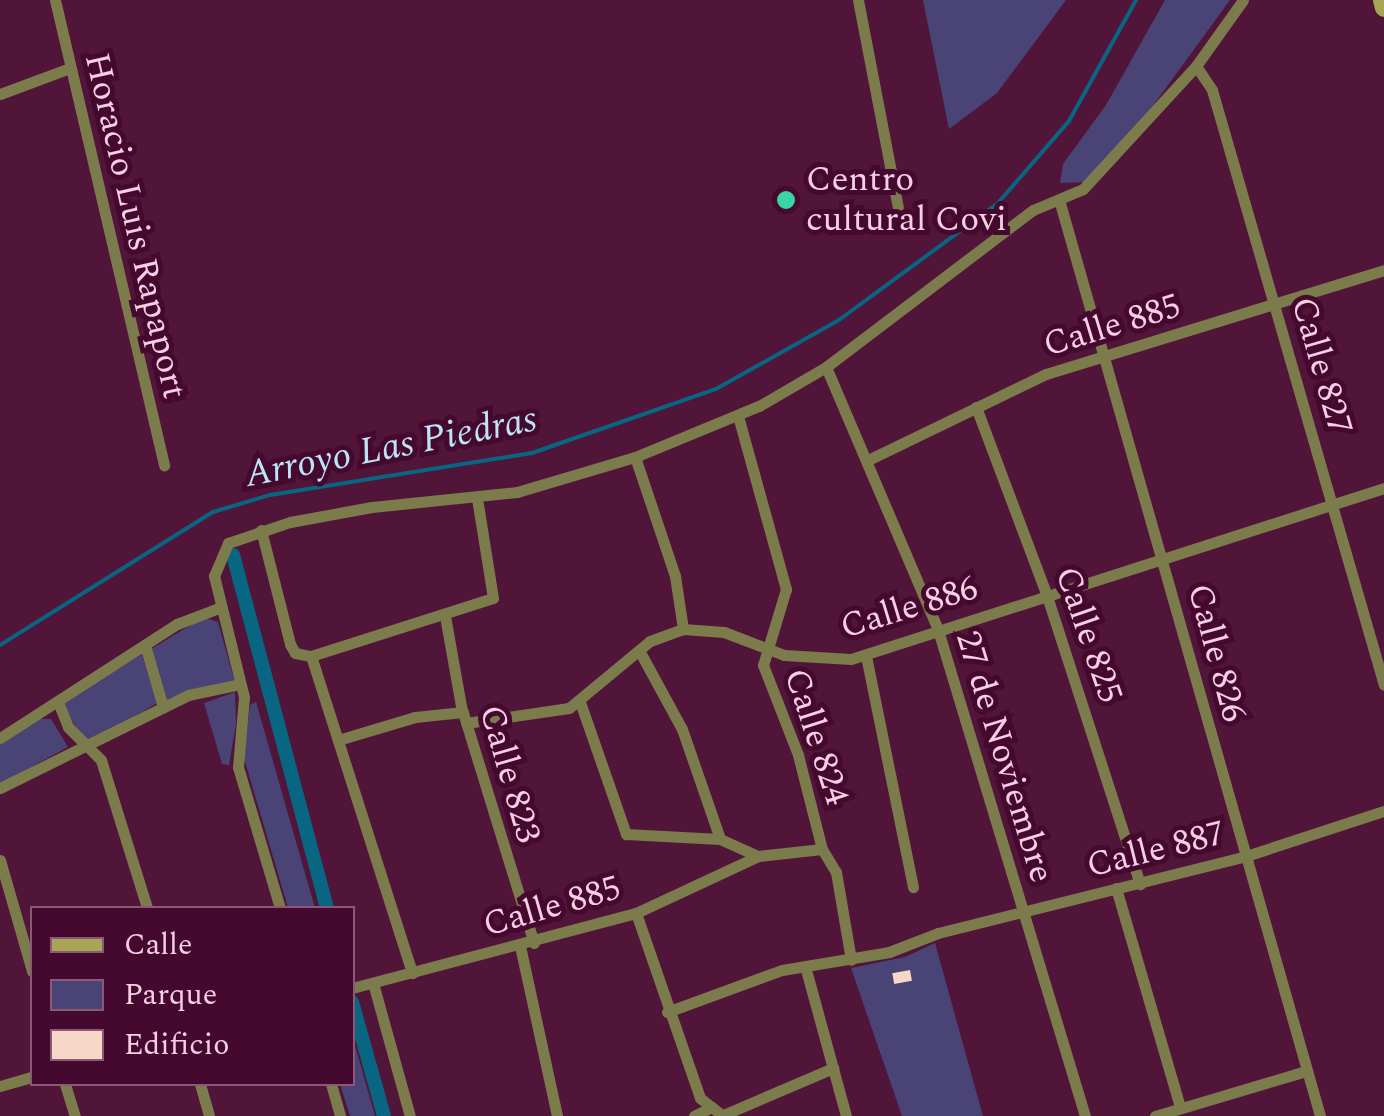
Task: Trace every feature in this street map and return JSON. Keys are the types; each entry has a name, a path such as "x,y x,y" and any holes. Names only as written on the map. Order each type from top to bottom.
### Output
{"main road":[{"path":"1382,0 1384,8"}],"street":[{"name":"Horacio Luis Rapaport","path":"55,0 164,465"},
{"path":"858,0 898,207"},
{"path":"279,906 238,767 240,684 218,608 214,576 219,553 239,536 261,530 372,507 477,498 635,457 738,416 826,367 1033,210 1060,203 1095,178 1196,66 1242,0"},
{"name":"Calle 827","path":"1196,66 1212,90 1384,685"},
{"path":"0,94 70,68"},
{"name":"Calle 826","path":"1060,203 1244,857 1306,1052 1306,1071 1320,1116"},
{"name":"Calle 885","path":"868,460 976,406 1103,357 1384,270"},
{"name":"27 de Noviembre","path":"826,367 938,630 1085,1116"},
{"name":"Calle 825","path":"976,406 1046,593 1140,884"},
{"name":"Calle 824","path":"738,416 786,589 765,647 769,691 798,755 822,850 836,872 851,960"},
{"path":"338,740 415,718 550,714 580,702 657,637 683,629 675,576 635,457"},
{"name":"Calle 886","path":"683,629 724,632 794,656 866,656 1046,593 1384,488"},
{"path":"261,530 290,644 295,653 311,656 493,598 477,498"},
{"path":"0,738 144,645 218,608"},
{"name":"Calle 823","path":"445,616 464,718 527,945 557,1116"},
{"path":"144,645 163,707"},
{"path":"640,652 682,729 720,839"},
{"path":"311,656 412,973"},
{"path":"866,656 913,887"},
{"path":"0,788 92,746 163,707 240,684"},
{"path":"58,702 68,727 92,746 146,906"},
{"path":"580,702 620,829 631,836 720,839 758,856 822,850"},
{"name":"Calle 887","path":"667,1012 805,966 851,960 938,933 1244,857 1384,811"},
{"name":"Calle 885","path":"363,986 636,914 758,856"},
{"path":"0,860 30,965"},
{"path":"1116,888 1180,1108"},
{"path":"636,914 700,1098 712,1108 723,1116 833,1068"},
{"path":"805,966 846,1116"},
{"path":"363,986 410,1116"},
{"path":"1155,1116 1306,1071"},
{"path":"0,1086 30,1078"},
{"path":"66,1086 74,1116"},
{"path":"201,1086 209,1116"},
{"path":"332,1086 340,1116"},
{"path":"694,1116 712,1108"}],"green space":[{"path":"923,0 1066,0 997,93 949,129"},
{"path":"1165,0 1230,0 1128,140 1084,182 1060,183 1063,164 1106,105"},
{"path":"204,617 218,622 235,682 167,701 151,649"},
{"path":"142,654 157,703 93,742 81,736 62,704"},
{"path":"235,692 236,724 229,765 222,764 204,703"},
{"path":"256,702 314,906 287,906 244,758 250,705"},
{"path":"39,719 51,719 68,747 0,784 0,744"},
{"path":"935,943 983,1116 902,1116 851,968 905,957"},
{"path":"355,1045 375,1116 350,1116 341,1086 355,1086"}],"building":[{"path":"910,970 912,981 894,984 892,973"}],"waterway":[{"name":"Arroyo Las Piedras","path":"0,645 213,512 270,495 532,453 716,389 839,320 998,203 1069,121 1136,0"},
{"path":"233,555 326,906"},
{"path":"355,1013 384,1116"}],"place":[{"name":"Centro cultural Covi","path":"786,200"}]}
